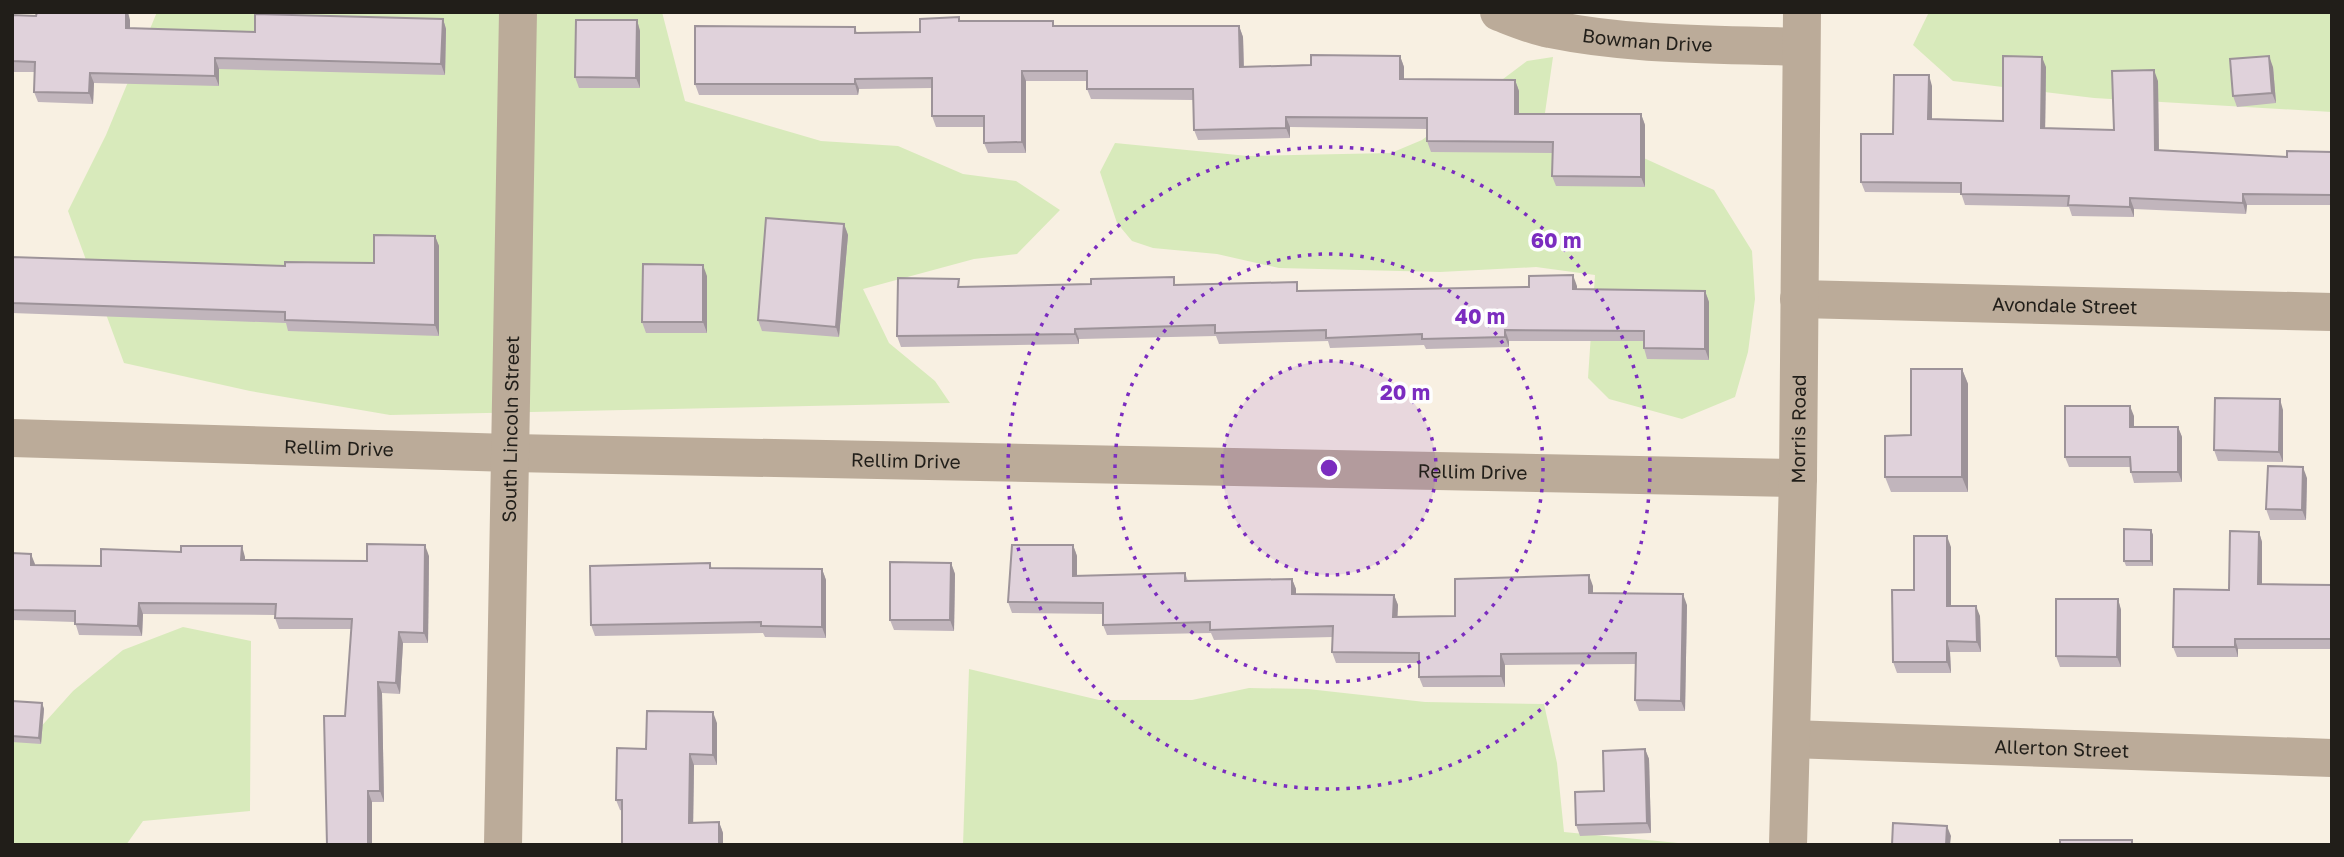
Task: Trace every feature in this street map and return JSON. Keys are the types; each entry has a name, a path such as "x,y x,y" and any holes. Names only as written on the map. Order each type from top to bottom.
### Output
{"street":[{"name":"South Lincoln Street","path":"503,845 512,453 517,12"},
{"name":"Bowman Drive","path":"1499,12 1548,29 1661,43 1801,30"},
{"name":"Morris Road","path":"1788,845 1798,478 1801,30"},
{"name":"Avondale Street","path":"1799,299 2332,312"},
{"name":"Rellim Drive","path":"12,438 512,453 1798,478"},
{"name":"Allerton Street","path":"1791,739 2332,758"}],"green space":[{"path":"157,12 662,12 685,101 821,141 898,146 963,174 1016,181 1060,210 1017,254 974,259 863,289 889,343 935,381 950,403 390,415 250,391 124,363 68,211 106,135"},
{"path":"1929,12 2332,12 2332,112 2094,98 1953,81 1913,45"},
{"path":"1553,57 1545,113 1714,190 1752,251 1755,299 1748,352 1735,397 1682,419 1609,399 1588,378 1595,275 1536,267 1440,272 1279,268 1217,254 1153,248 1132,241 1117,223 1100,172 1115,143 1248,156 1391,153 1422,140 1527,61"},
{"path":"183,627 251,641 250,811 143,821 126,845 12,845 12,720 38,730 73,691 123,650"},
{"path":"969,669 1099,700 1192,700 1249,688 1308,689 1425,702 1544,704 1557,763 1564,832 1699,845 963,845"}],"building":[{"path":"37,12 126,12 126,28 255,32 255,14 443,19 441,64 215,58 215,76 90,73 89,93 34,92 35,62 12,61 12,15 36,16"},
{"path":"959,17 959,21 1053,21 1053,26 1239,26 1240,67 1311,65 1311,55 1400,56 1400,79 1515,80 1515,114 1641,114 1641,177 1552,176 1553,142 1427,141 1427,118 1286,117 1286,128 1194,130 1193,89 1087,89 1087,71 1022,71 1022,142 984,143 984,116 932,116 932,78 855,79 855,84 695,84 695,26 855,27 855,33 920,32 920,19"},
{"path":"576,20 637,20 636,78 575,77"},
{"path":"2003,56 2042,57 2041,128 2114,130 2112,71 2154,70 2155,150 2287,157 2287,151 2332,152 2332,195 2243,194 2243,203 2130,198 2130,207 2068,205 2069,196 1961,194 1961,183 1861,182 1861,134 1893,134 1894,75 1929,75 1928,119 2003,121"},
{"path":"2269,56 2272,93 2233,96 2230,59"},
{"path":"766,218 844,224 836,327 758,320"},
{"path":"374,235 435,236 435,325 285,320 285,312 12,303 12,257 285,266 285,262 374,263"},
{"path":"643,264 703,265 703,322 642,322"},
{"path":"1573,275 1573,289 1705,291 1705,349 1644,348 1644,331 1505,330 1505,337 1422,339 1422,334 1326,338 1326,330 1215,333 1215,325 1075,329 1075,334 897,336 898,278 959,279 958,287 1091,284 1091,279 1174,277 1174,285 1297,282 1297,291 1529,287 1529,276"},
{"path":"1911,369 1962,369 1962,477 1885,477 1885,436 1911,435"},
{"path":"2215,398 2280,399 2279,452 2214,450"},
{"path":"2065,406 2130,406 2130,427 2178,427 2178,472 2131,472 2130,457 2065,457"},
{"path":"2268,466 2303,467 2302,510 2266,509"},
{"path":"2124,529 2151,530 2151,561 2124,561"},
{"path":"2230,531 2259,532 2258,584 2332,585 2332,639 2235,639 2235,647 2173,647 2174,589 2229,590"},
{"path":"1914,536 1947,536 1947,606 1976,606 1977,642 1947,641 1947,662 1893,662 1892,590 1914,590"},
{"path":"367,544 425,545 424,633 399,632 396,683 378,682 380,791 368,791 368,845 327,845 324,716 345,716 352,619 275,618 276,604 139,603 138,626 75,624 75,611 12,610 12,553 31,554 31,565 101,566 101,549 181,552 181,546 242,546 241,560 367,561"},
{"path":"1012,545 1073,545 1073,576 1185,573 1185,581 1292,579 1292,594 1394,595 1393,617 1455,616 1455,579 1589,575 1589,593 1683,594 1681,701 1635,700 1636,653 1501,654 1501,676 1419,677 1419,653 1332,652 1333,626 1210,630 1210,622 1103,625 1103,603 1008,602"},
{"path":"890,562 951,563 950,620 890,620"},
{"path":"710,563 710,568 822,569 822,627 761,626 761,622 591,625 590,566"},
{"path":"2056,599 2118,599 2117,657 2056,656"},
{"path":"12,701 42,703 39,738 12,736"},
{"path":"647,711 713,712 713,755 690,754 689,823 719,822 719,845 622,845 622,800 616,800 617,748 646,749"},
{"path":"1645,749 1647,823 1576,825 1575,792 1604,791 1603,751"},
{"path":"1893,823 1947,826 1946,845 1892,845"},
{"path":"2060,840 2132,840 2132,845 2060,845"}]}
